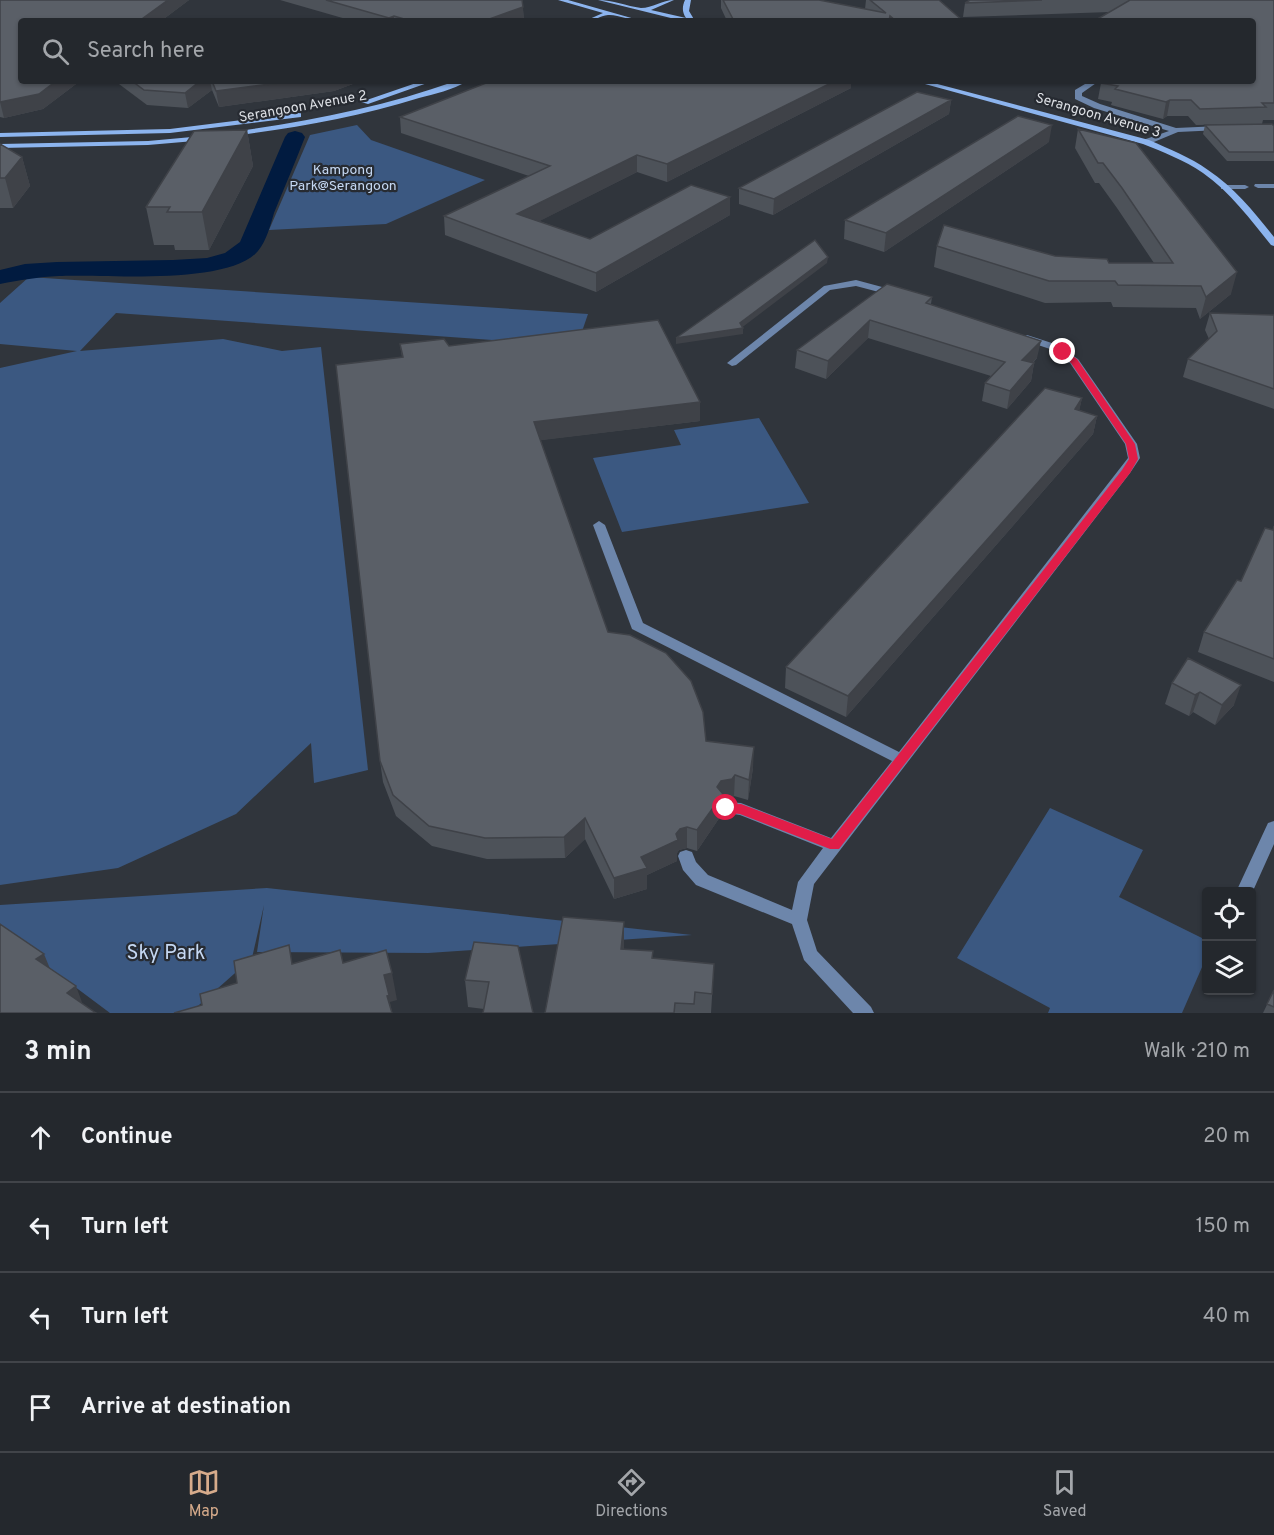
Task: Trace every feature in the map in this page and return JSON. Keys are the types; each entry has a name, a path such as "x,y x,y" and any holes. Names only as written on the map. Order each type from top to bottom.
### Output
{"main road":[{"path":"561,0 625,18 671,0"},
{"path":"602,0 677,18"},
{"path":"596,18 642,0"},
{"path":"688,0 685,6 688,18"},
{"name":"Serangoon Avenue 2","path":"0,135 135,133 254,122 364,103 420,84"},
{"name":"Serangoon Avenue 2","path":"220,135 264,130 370,110 455,84"},
{"name":"Serangoon Avenue 3","path":"929,84 1146,142 1189,162 1214,177 1274,243"},
{"path":"0,146 139,143 208,137"}],"lane":[{"path":"1090,84 1078,92 1078,97 1097,106 1177,130 1231,128"},
{"path":"1146,142 1177,130"},
{"path":"1258,186 1274,186"},
{"path":"1224,187 1245,187"},
{"path":"732,363 827,288 856,283 875,286 908,298"},
{"path":"865,1013 810,955 799,920 806,882 1134,459 1131,444 1074,361 1054,347 1020,336"},
{"path":"599,525 637,626 902,759"},
{"path":"726,808 741,809 834,846"},
{"path":"1246,887 1274,827"},
{"path":"686,856 689,865 702,879 799,920"}],"green space":[{"name":"Kampong Park@Serangoon","path":"357,125 371,140 485,180 386,224 269,230 310,135"},
{"path":"29,277 588,314 577,346 116,313 80,351 223,339 282,351 321,347 368,770 314,783 311,743 236,814 118,868 0,885 0,368 77,351 0,344 0,303"},
{"path":"759,418 809,503 622,532 593,458 681,445 674,430"},
{"path":"1050,808 1143,850 1119,897 1202,938 1202,967 1182,1013 1048,1013 1050,1008 957,958"},
{"name":"Sky Park","path":"267,888 692,935 428,953 257,952 264,905 252,958 190,1013 110,1013 31,954 0,944 0,905"}],"building":[{"path":"0,0 168,0 143,18 18,18 18,84 52,84 39,94 0,102"},
{"path":"326,0 522,0 523,7 492,18 401,18 394,16 389,18"},
{"path":"723,0 819,0 886,13 870,0 939,0 960,18 892,18 890,16 890,18 732,18"},
{"path":"970,0 1042,0 965,3"},
{"path":"1130,0 1274,0 1274,103 1262,103 1266,107 1200,109 1191,100 1166,102 1115,89 1118,86 1107,84 1256,84 1256,18 1099,18"},
{"path":"136,84 196,84 185,93 144,90"},
{"path":"213,84 271,84 216,91"},
{"path":"483,84 829,84 667,164 637,155 517,214 590,239 691,185 730,197 596,273 444,216 550,166 400,117"},
{"path":"917,92 951,100 774,199 739,188"},
{"path":"1018,116 1052,125 886,233 845,220"},
{"path":"1272,124 1274,126 1274,152 1229,152 1205,125"},
{"path":"1078,129 1136,143 1237,272 1206,297 1201,286 1118,285 1115,281 1049,281 937,246 944,225 1055,256 1107,259 1109,263 1173,263 1122,188 1103,163 1098,163"},
{"path":"247,130 202,212 167,212 170,207 146,207 194,131"},
{"path":"0,144 22,157 5,178 0,178"},
{"path":"815,240 828,257 740,323 743,328 676,338"},
{"path":"887,284 932,297 926,303 1041,341 1022,360 1034,363 1010,391 985,383 1005,362 870,320 828,361 797,350"},
{"path":"1210,313 1274,315 1274,389 1188,359 1217,331"},
{"path":"658,320 700,402 534,422 608,632 630,635 666,653 691,681 703,712 706,741 754,747 749,780 735,775 732,779 721,781 717,787 723,794 697,830 687,827 680,829 676,834 678,840 641,857 647,868 614,878 585,818 564,837 485,838 429,826 393,795 380,761 336,365 403,357 400,344 444,339 449,346"},
{"path":"1045,388 1082,398 1075,409 1097,416 848,696 786,667"},
{"path":"1274,526 1274,659 1204,632 1237,580 1241,581 1265,528 1273,530"},
{"path":"1188,658 1241,685 1222,705 1200,692 1195,695 1172,683"},
{"path":"563,917 624,922 621,949 653,951 652,958 714,964 712,994 695,992 694,1004 675,1003 674,1013 545,1013"},
{"path":"0,924 44,954 36,959 76,986 67,993 96,1013 0,1013"},
{"path":"474,942 518,946 533,1013 483,1013 489,982 465,980"},
{"path":"289,945 292,964 340,950 343,963 386,950 392,973 384,975 392,1013 174,1013 202,1005 200,994 237,983 234,961"},
{"path":"1274,990 1274,1007 1267,1004"}],"waterway":[{"path":"0,277 25,271 57,269 173,268 207,265 233,258 249,247 254,239 295,137"}],"route":[{"path":"726,808 741,809 834,846 1126,471 1134,459 1131,444 1074,361 1063,352"}]}
